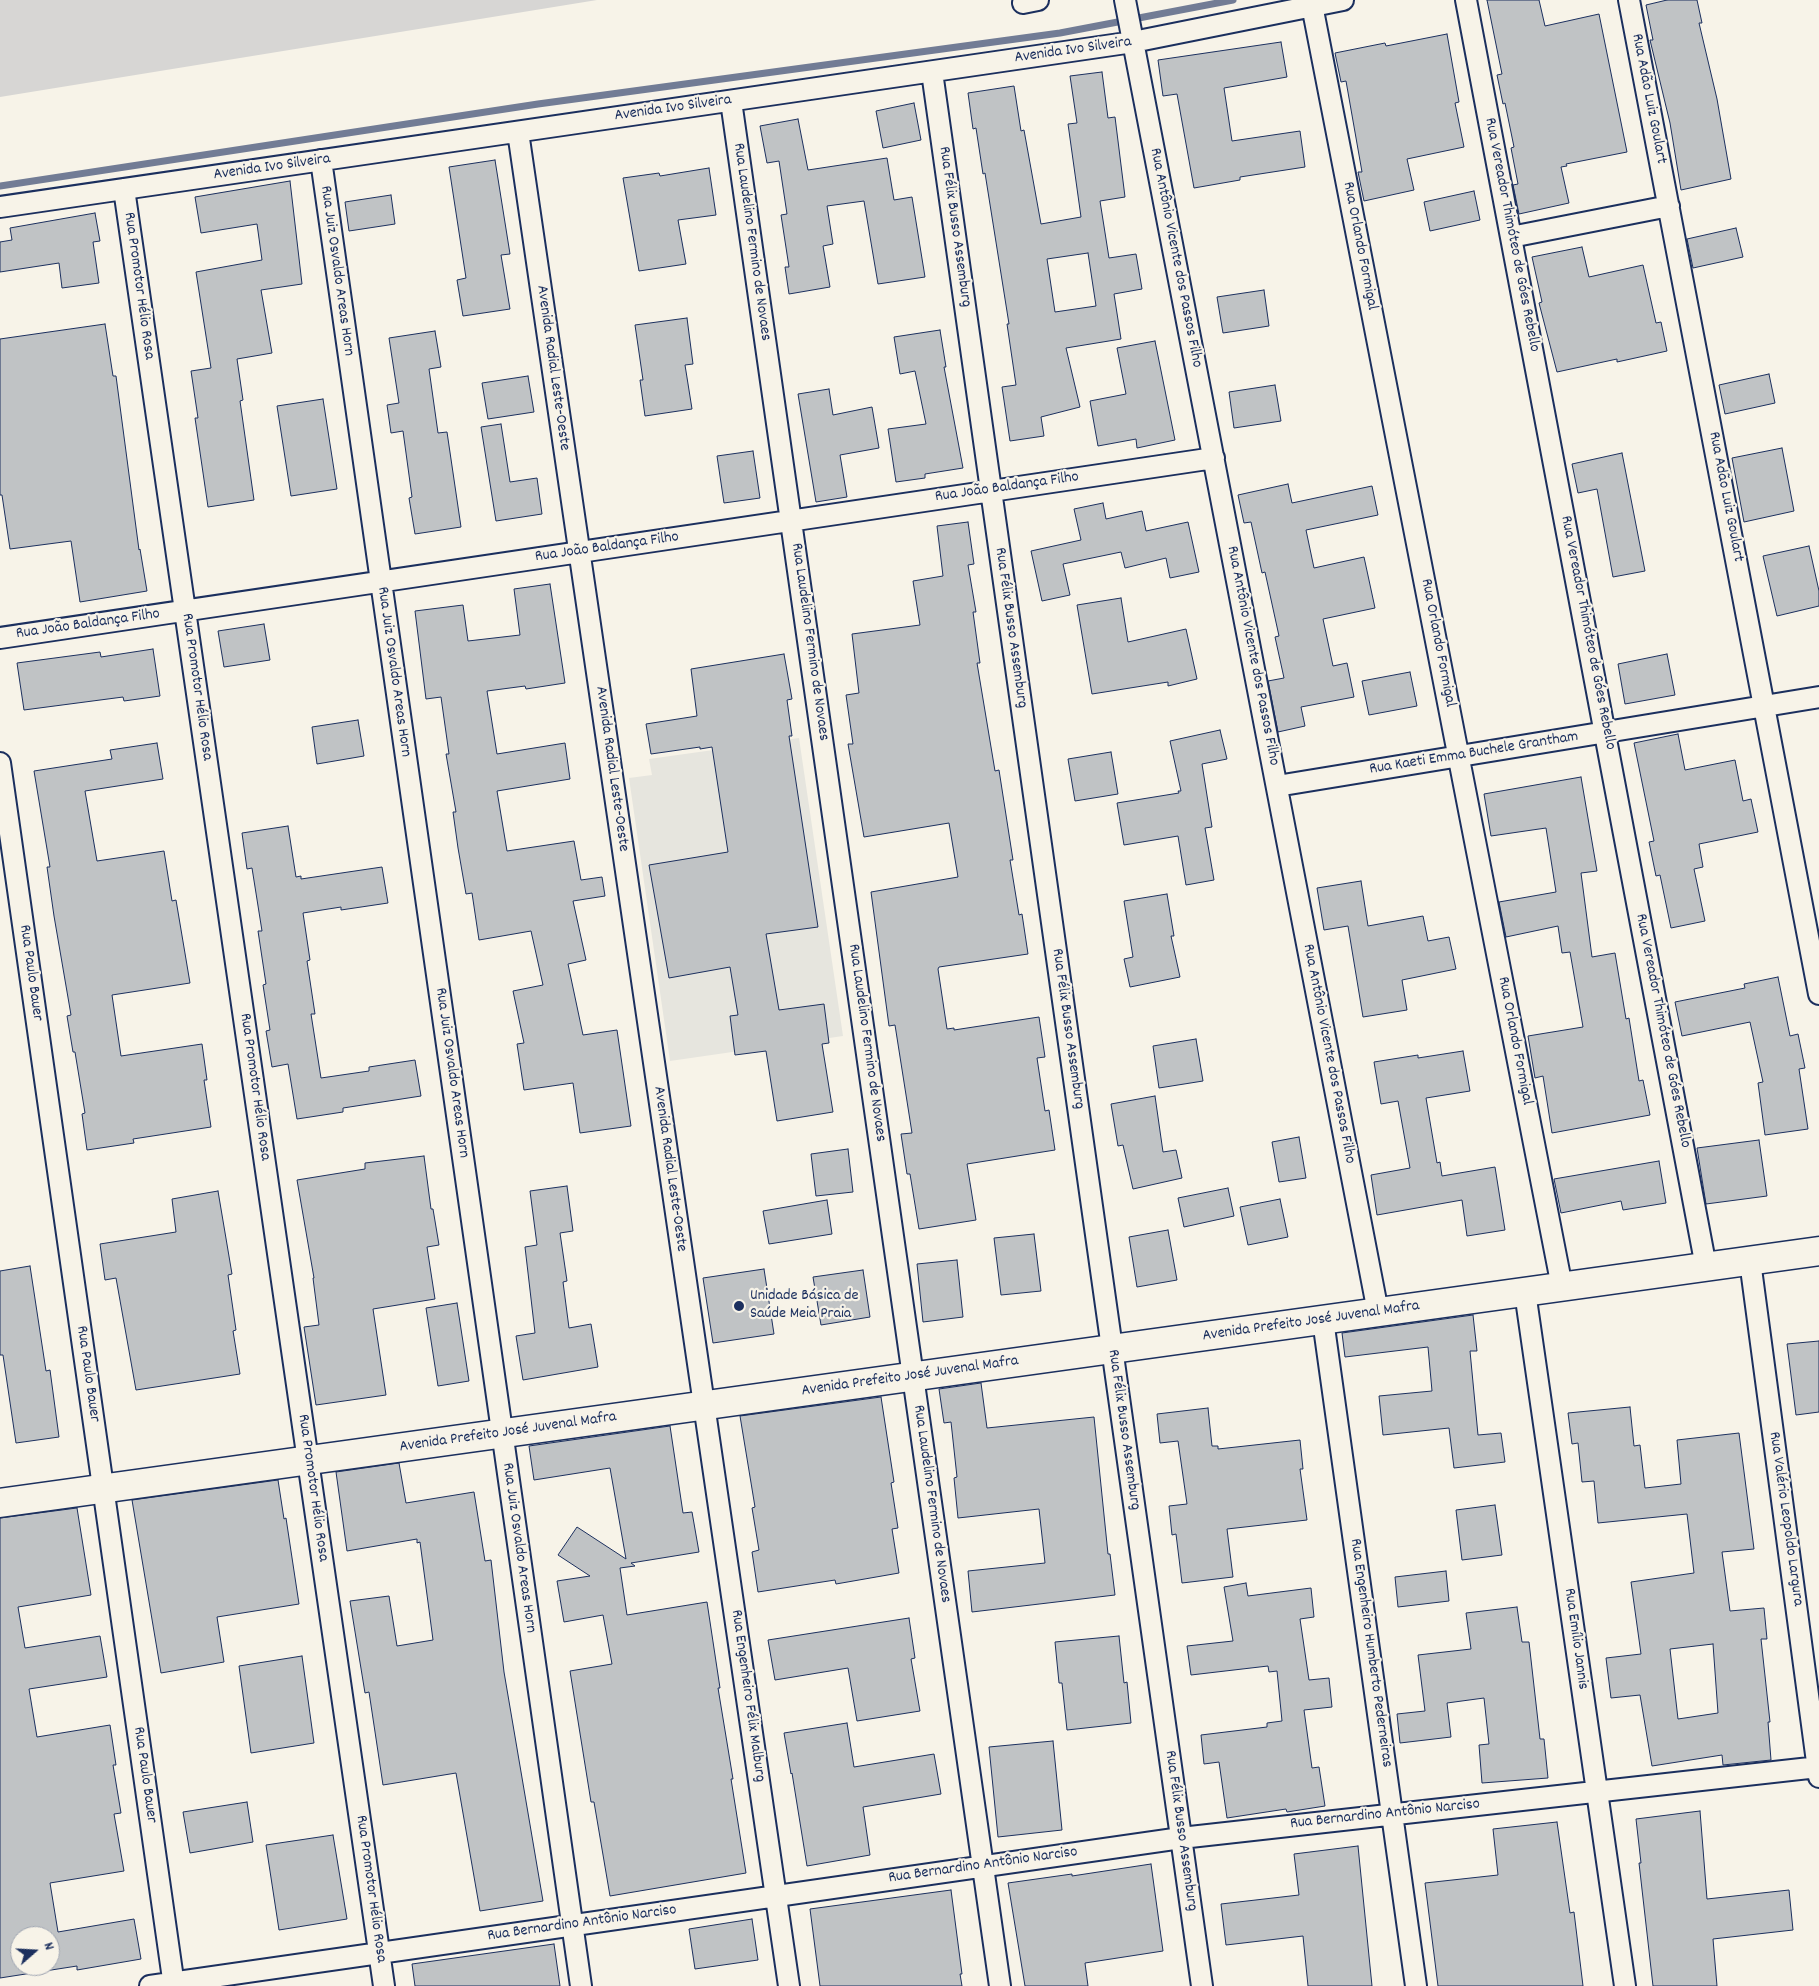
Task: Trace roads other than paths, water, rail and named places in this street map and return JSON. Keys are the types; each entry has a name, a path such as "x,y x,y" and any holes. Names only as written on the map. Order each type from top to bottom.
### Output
{"main road":[{"name":"Avenida Prefeito José Juvenal Mafra","path":"0,1503 1819,1251"}],"street":[{"name":"Rua Antônio Vicente dos Passos Filho","path":"1125,0 1378,1312"},
{"name":"Avenida Ivo Silveira","path":"0,207 932,72 1312,3 1343,0"},
{"name":"Rua Vereador Thimóteo de Góes Rebello","path":"1466,0 1706,1267"},
{"name":"Rua Adão Luiz Goulart","path":"1629,0 1819,994"},
{"name":"Rua Orlando Formigal","path":"1312,3 1562,1287"},
{"name":"Rua Félix Busso Assemburg","path":"932,72 1202,1986"},
{"name":"Rua Laudelino Fermino de Novaes","path":"731,101 1000,1986"},
{"name":"Avenida Radial Leste-Oeste","path":"518,132 704,1406"},
{"name":"Rua Juiz Osvaldo Areas Horn","path":"320,160 581,1986"},
{"name":"Rua Promotor Hélio Rosa","path":"124,189 384,1986"},
{"path":"1511,237 1669,206"},
{"name":"Rua João Baldança Filho","path":"0,638 1214,458"},
{"name":"Rua Kaeti Emma Buchele Grantham","path":"1277,786 1819,697"},
{"name":"Rua Paulo Bauer","path":"0,763 173,1984"},
{"name":"Rua Valério Leopoldo Largura","path":"1750,1261 1819,1771"},
{"name":"Rua Emílio Jannis","path":"1525,1292 1624,1986"},
{"name":"Rua Engenheiro Humberto Pederneiras","path":"1323,1320 1416,1986"},
{"name":"Rua Engenheiro Félix Malburg","path":"704,1406 789,1986"},
{"name":"Rua Bernardino Antônio Narciso","path":"150,1986 1181,1838 1597,1792 1819,1771"}],"waterway":[{"path":"0,186 538,104 1060,33 1233,0"}],"place":[{"name":"Unidade Básica de Saúde Meia Praia","path":"739,1306"}]}
